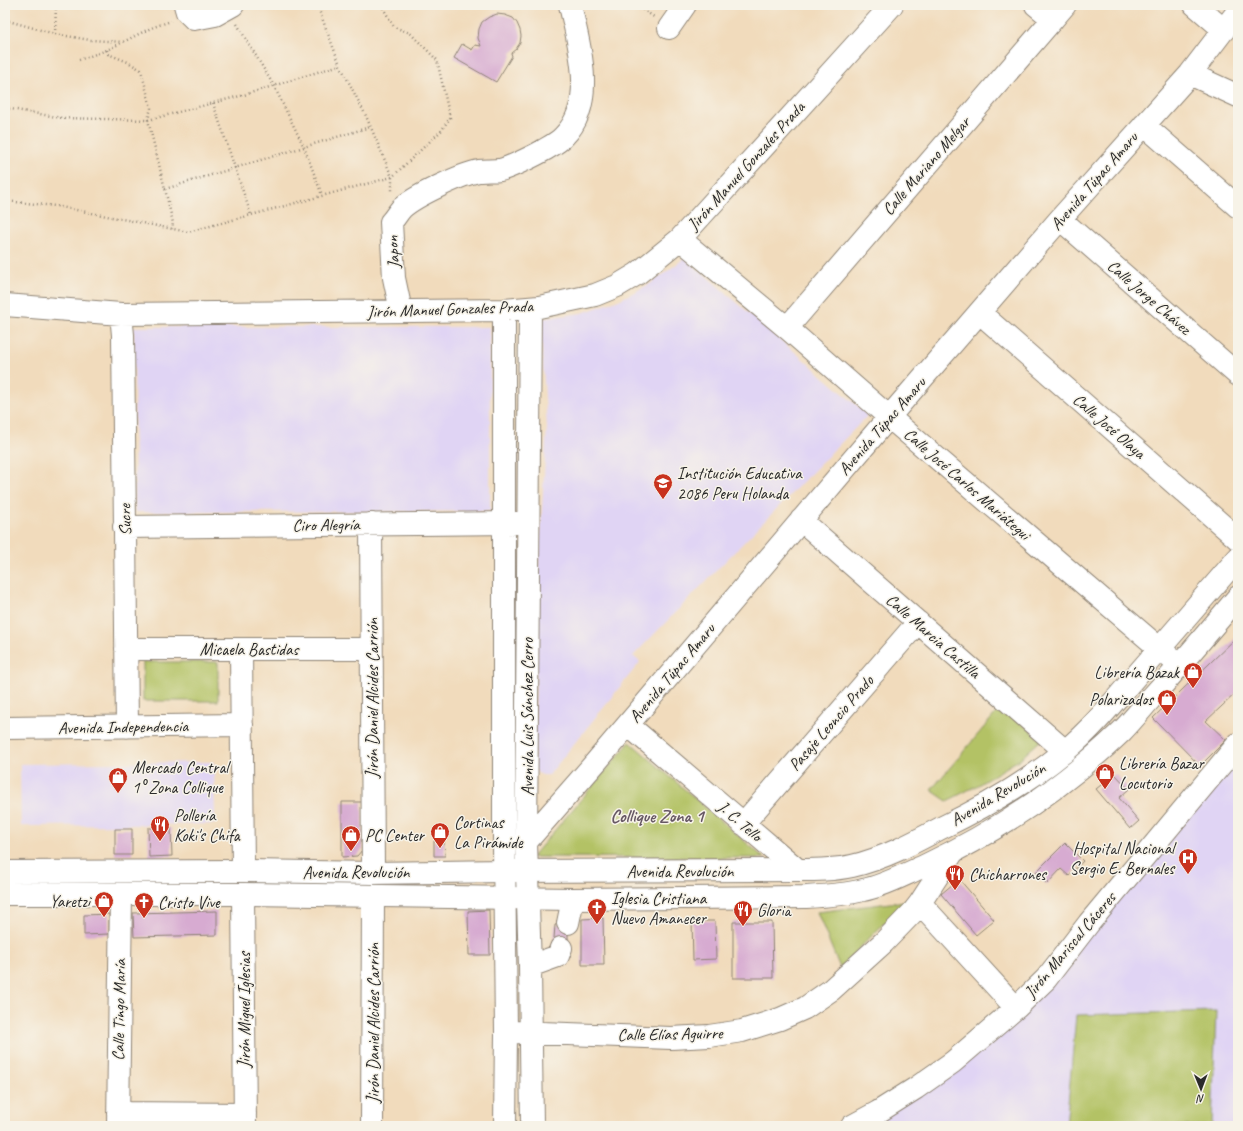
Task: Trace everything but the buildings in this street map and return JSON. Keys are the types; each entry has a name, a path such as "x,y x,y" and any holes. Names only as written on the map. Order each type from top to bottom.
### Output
{"street":[{"name":"Japon","path":"401,311 394,278 391,222 403,207 412,200 429,191 465,175 479,171 502,170 538,154 564,137 575,123 580,108 584,86 578,38 570,5"},
{"path":"669,28 685,5"},
{"name":"Jirón Manuel Gonzales Prada","path":"5,305 121,314 504,310 530,308 595,294 617,286 637,274 680,239 892,5"},
{"path":"1036,5 1059,12"},
{"path":"1195,5 1224,30"},
{"path":"188,10 194,19 215,16 230,6"},
{"name":"Avenida Túpac Amaru","path":"526,842 628,725 801,520 1060,219 1190,74 1238,11"},
{"name":"Calle Mariano Melgar","path":"787,328 1059,12"},
{"path":"1190,74 1238,96"},
{"path":"1144,125 1238,207"},
{"name":"Calle Jorge Chávez","path":"1060,219 1238,375"},
{"name":"Calle José Carlos Mariátegui","path":"680,239 787,328 1180,666"},
{"name":"Avenida Luis Sánchez Cerro","path":"530,308 526,842 530,966 532,1126"},
{"name":"Avenida Luis Sánchez Cerro","path":"504,310 505,1126"},
{"name":"Calle José Olaya","path":"980,313 1238,539"},
{"name":"Sucre","path":"121,314 123,335 127,727"},
{"name":"Calle Marcia Castilla","path":"801,520 1065,751"},
{"name":"Ciro Alegría","path":"124,527 528,522"},
{"name":"Jirón Daniel Alcides Carrión","path":"371,524 373,873"},
{"name":"Avenida Revolución","path":"5,872 243,871 373,873 798,870 831,869 852,866 910,844 964,817 1004,794 1041,770 1065,751 1103,714 1238,558"},
{"name":"Avenida Revolución","path":"5,894 244,894 573,899 806,897 835,895 864,890 893,880 953,852 1047,794 1083,767 1122,731 1180,666 1238,597"},
{"name":"Pasaje Leoncio Prado","path":"743,824 918,622"},
{"name":"Micaela Bastidas","path":"126,649 371,649"},
{"path":"242,649 243,871"},
{"name":"Avenida Independencia","path":"5,728 242,725"},
{"name":"J. C. Tello","path":"628,725 798,870"},
{"name":"Jirón Mariscal Cáceres","path":"852,1126 897,1100 953,1062 1016,1008 1046,979 1089,923 1238,744"},
{"name":"Calle Elías Aguirre","path":"506,1032 671,1038 742,1031 780,1019 805,1008 831,990 884,942 920,903 953,852"},
{"name":"Calle Tingo María","path":"118,1120 121,894"},
{"name":"Jirón Miguel Iglesias","path":"244,894 245,1120"},
{"name":"Jirón Daniel Alcides Carrión","path":"372,1126 373,897"},
{"path":"568,923 573,899"},
{"path":"920,903 1016,1008"},
{"path":"530,966 558,956 562,948"},
{"path":"118,1120 245,1120"}],"path":[{"path":"55,34 56,5"},
{"path":"317,5 340,65 392,176 391,222"},
{"path":"5,201 56,206 188,232 392,176 441,131 450,118 437,60 410,33 394,26 382,5"},
{"path":"230,6 274,86 304,147 322,196"},
{"path":"80,60 107,50 188,10"},
{"path":"5,20 55,34 90,40 122,42"},
{"path":"107,50 108,54 128,62 141,70 151,108 148,120 173,223 172,229"},
{"path":"5,108 62,118 148,120 244,95 340,65"},
{"path":"213,103 251,215"},
{"path":"165,189 370,127"}],"shaded area":[{"name":"Institución Educativa 2086 Peru Holanda","path":"685,258 868,415 633,656 640,662 552,771 548,775 543,775 538,773 534,768 538,573 547,427 540,319 582,313 619,300 650,284"},
{"path":"134,327 490,327 490,511 135,512"},
{"name":"Hospital Nacional Sergio E. Bernales","path":"1238,757 1238,1126 869,1126 959,1065"},
{"name":"Mercado Central 1° Zona Collique","path":"214,762 215,824 21,826 20,764"}],"green space":[{"path":"143,662 218,662 218,701 143,701"},
{"path":"1002,706 1041,740 1020,759 978,785 947,801 931,790"},
{"path":"630,742 764,858 532,857"},
{"path":"906,901 840,968 817,912"},
{"path":"1216,1011 1212,1126 1066,1126 1076,1015"},
{"path":"129,1122 236,1123 236,1126 129,1126"}],"place":[{"name":"Institución Educativa 2086 Peru Holanda","path":"663,500"},
{"name":"Librería Bazak","path":"1193,689"},
{"name":"Polarizados","path":"1167,716"},
{"name":"Librería Bazar Locutorio","path":"1105,790"},
{"name":"Mercado Central 1° Zona Collique","path":"118,794"},
{"name":"Pollería Koki's Chifa","path":"160,842"},
{"name":"Cortinas La Pirámide","path":"440,849"},
{"name":"PC Center","path":"351,852"},
{"name":"Hospital Nacional Sergio E. Bernales","path":"1188,875"},
{"name":"Chicharrones","path":"955,891"},
{"name":"Yaretzi","path":"104,918"},
{"name":"Cristo Vive","path":"144,919"},
{"name":"Iglesia Cristiana Nuevo Amanecer","path":"597,925"},
{"name":"Gloria","path":"743,927"}],"district":[{"name":"Collique Zona 1","path":"657,816"}]}
